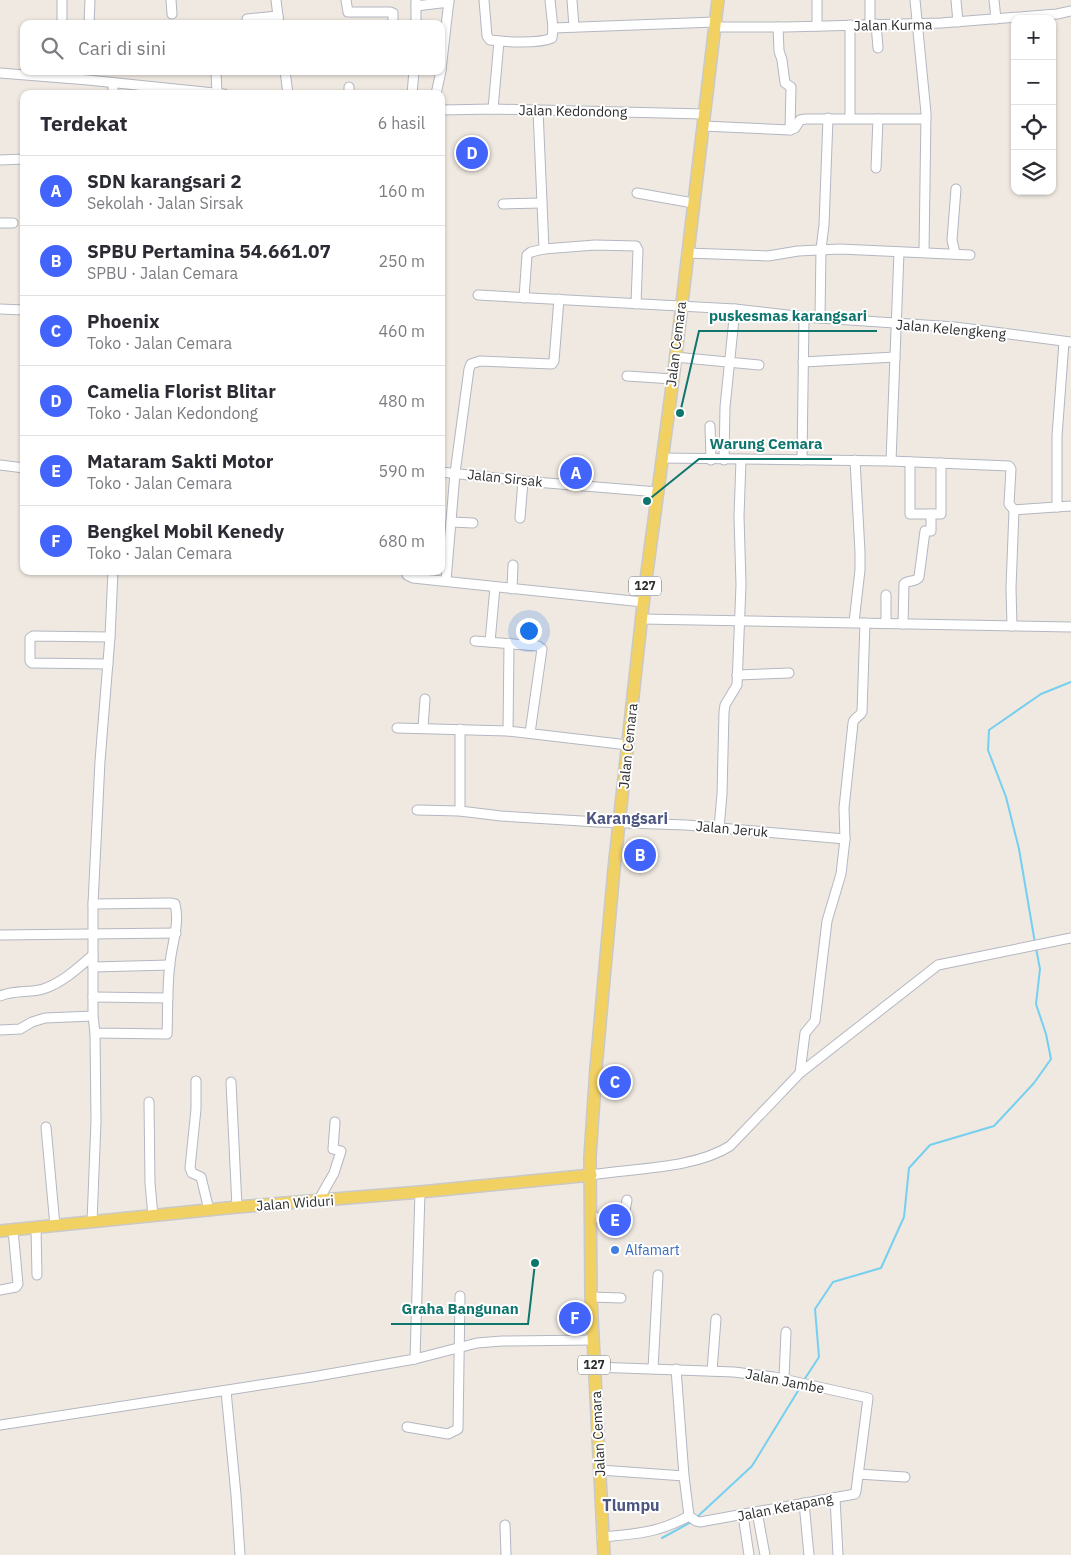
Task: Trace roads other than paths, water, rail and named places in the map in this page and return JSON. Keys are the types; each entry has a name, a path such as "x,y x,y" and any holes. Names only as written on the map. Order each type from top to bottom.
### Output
{"main road":[{"name":"Jalan Cemara","path":"604,1555 591,1297 590,1175 596,1068 619,822 643,602 718,0"},
{"name":"Jalan Widuri","path":"0,1231 590,1175"}],"street":[{"path":"62,0 62,20"},
{"path":"89,20 90,0"},
{"path":"171,0 172,14"},
{"path":"247,19 278,20 276,0"},
{"path":"346,0 348,12 390,12 393,13 394,20"},
{"path":"484,0 487,36 490,40 499,42 548,40 553,36 550,0"},
{"path":"572,0 574,27"},
{"path":"817,0 817,26"},
{"path":"870,0 878,48"},
{"path":"915,0 926,119 924,252"},
{"path":"956,0 958,22"},
{"path":"994,0 996,19"},
{"path":"416,20 416,3 449,1 445,24"},
{"name":"Jalan Kurma","path":"553,28 715,24 778,27 918,24 1057,14 1071,11"},
{"path":"850,26 850,118"},
{"path":"778,27 782,70 785,83 791,87 790,130"},
{"path":"493,109 499,42"},
{"path":"0,73 20,74"},
{"path":"61,75 88,76 113,83 189,90"},
{"path":"217,75 220,90"},
{"path":"286,75 287,90"},
{"path":"412,90 414,75"},
{"path":"437,90 440,75"},
{"path":"113,83 113,90"},
{"name":"Jalan Kedondong","path":"445,110 493,109 704,114"},
{"path":"538,110 544,249"},
{"path":"703,126 790,130 794,129 802,120 828,118 926,119"},
{"path":"820,318 821,249 824,225 828,118"},
{"path":"876,168 878,119"},
{"path":"0,160 20,159"},
{"path":"954,253 952,240 956,189"},
{"path":"637,193 693,203"},
{"path":"503,204 542,203"},
{"path":"0,223 12,223"},
{"path":"524,298 527,255 531,252 544,249 596,245 636,246 638,250 636,304"},
{"path":"687,252 768,256 821,249 970,255"},
{"path":"891,461 899,252"},
{"name":"Jalan Kelengkeng","path":"478,295 735,309 804,317 955,327 1067,342"},
{"path":"446,581 445,541 451,522 455,473 469,369 472,364 480,361 552,364 554,361 558,299"},
{"path":"0,309 20,310"},
{"path":"724,460 728,363 735,309"},
{"path":"802,460 804,317"},
{"path":"1057,506 1057,436 1067,342"},
{"path":"675,357 760,365"},
{"path":"803,362 895,357"},
{"path":"627,376 672,379"},
{"path":"710,426 711,460"},
{"path":"662,458 855,460 1009,466 1011,468 1009,504 1014,510 1012,626"},
{"path":"719,828 722,794 724,712 725,704 736,688 737,675 741,585 739,516 741,460"},
{"path":"854,622 860,552 855,460"},
{"path":"910,462 910,514 940,514 941,463"},
{"path":"0,465 20,468"},
{"name":"Jalan Sirsak","path":"445,472 658,492"},
{"path":"520,518 523,480"},
{"path":"1014,510 1071,506"},
{"path":"909,624 904,584 906,581 916,580 919,577 925,531 931,531 931,514"},
{"path":"451,522 473,523"},
{"path":"512,589 513,565"},
{"path":"92,1222 96,1121 95,1033 93,1016 93,904 100,761 110,638 113,575"},
{"path":"407,575 413,578 643,602"},
{"path":"490,642 495,587"},
{"path":"886,595 886,623"},
{"path":"642,619 1071,628"},
{"path":"800,1073 805,1033 815,1021 827,921 841,874 845,839 844,808 852,723 862,712 865,623"},
{"path":"108,664 32,663 30,661 30,638 33,636 110,638"},
{"path":"475,640 538,646 542,651 530,733"},
{"path":"508,731 509,643"},
{"path":"737,675 790,673"},
{"path":"423,728 425,699"},
{"path":"397,728 508,731 628,745"},
{"path":"460,729 460,811"},
{"name":"Jalan Jeruk","path":"417,810 460,811 501,816 719,828 845,839"},
{"path":"93,904 174,903 176,909 176,933 170,965 167,1034 95,1033"},
{"path":"0,935 176,933"},
{"path":"590,1175 673,1164 720,1152 730,1146 800,1073 938,966 1071,938"},
{"path":"0,996 11,992 36,990 51,986 93,955"},
{"path":"93,967 170,965"},
{"path":"93,997 168,998"},
{"path":"0,1030 20,1029 32,1022 45,1018 93,1016"},
{"path":"196,1081 196,1109 190,1168 192,1173 202,1177 209,1210"},
{"path":"231,1082 237,1207"},
{"path":"148,1102 150,1183 153,1216"},
{"path":"318,1201 334,1173 341,1151 334,1149 335,1122"},
{"path":"46,1127 55,1226"},
{"path":"415,1359 420,1192"},
{"path":"590,1218 624,1216 627,1200"},
{"path":"36,1228 38,1275"},
{"path":"0,1290 16,1287 18,1284 13,1230"},
{"path":"653,1369 658,1275"},
{"path":"407,1427 448,1434 458,1429 460,1296"},
{"path":"591,1297 622,1298"},
{"path":"712,1371 716,1318"},
{"path":"784,1378 786,1332"},
{"path":"0,1425 226,1391 415,1359 458,1347 502,1341 592,1340"},
{"name":"Jalan Jambe","path":"594,1367 734,1372 784,1378 868,1398 858,1474"},
{"path":"676,1370 684,1476 691,1518"},
{"path":"226,1391 240,1555"},
{"path":"600,1470 684,1476"},
{"path":"858,1474 905,1477"},
{"name":"Jalan Ketapang","path":"602,1537 652,1531 691,1518 742,1515 855,1494 858,1474"},
{"path":"835,1498 838,1555"},
{"path":"804,1503 809,1555"},
{"path":"757,1512 765,1555"},
{"path":"742,1515 749,1555"},
{"path":"505,1525 506,1555"}],"waterway":[{"path":"1035,943 1019,849 1006,797 988,750 989,730 1041,694 1071,682"},
{"path":"804,1380 819,1357 815,1309 833,1282 881,1268 904,1217 909,1168 930,1145 994,1126 1034,1083 1051,1059 1046,1034 1036,1004 1040,969 1036,948"},
{"path":"696,1518 752,1466 801,1386"},
{"path":"662,1538 693,1521"}],"place":[{"name":"Camelia Florist Blitar","path":"472,153"},
{"name":"puskesmas karangsari","path":"680,413"},
{"name":"SDN karangsari 2","path":"576,473"},
{"name":"Warung Cemara","path":"647,501"},
{"name":"SPBU Pertamina 54.661.07","path":"640,855"},
{"name":"Phoenix","path":"615,1082"},
{"name":"Mataram Sakti Motor","path":"615,1220"},
{"name":"Alfamart","path":"615,1250"},
{"name":"Graha Bangunan","path":"535,1263"},
{"name":"Bengkel Mobil Kenedy","path":"575,1318"}],"district":[{"name":"Karangsari","path":"627,818"},
{"name":"Tlumpu","path":"631,1505"}]}
